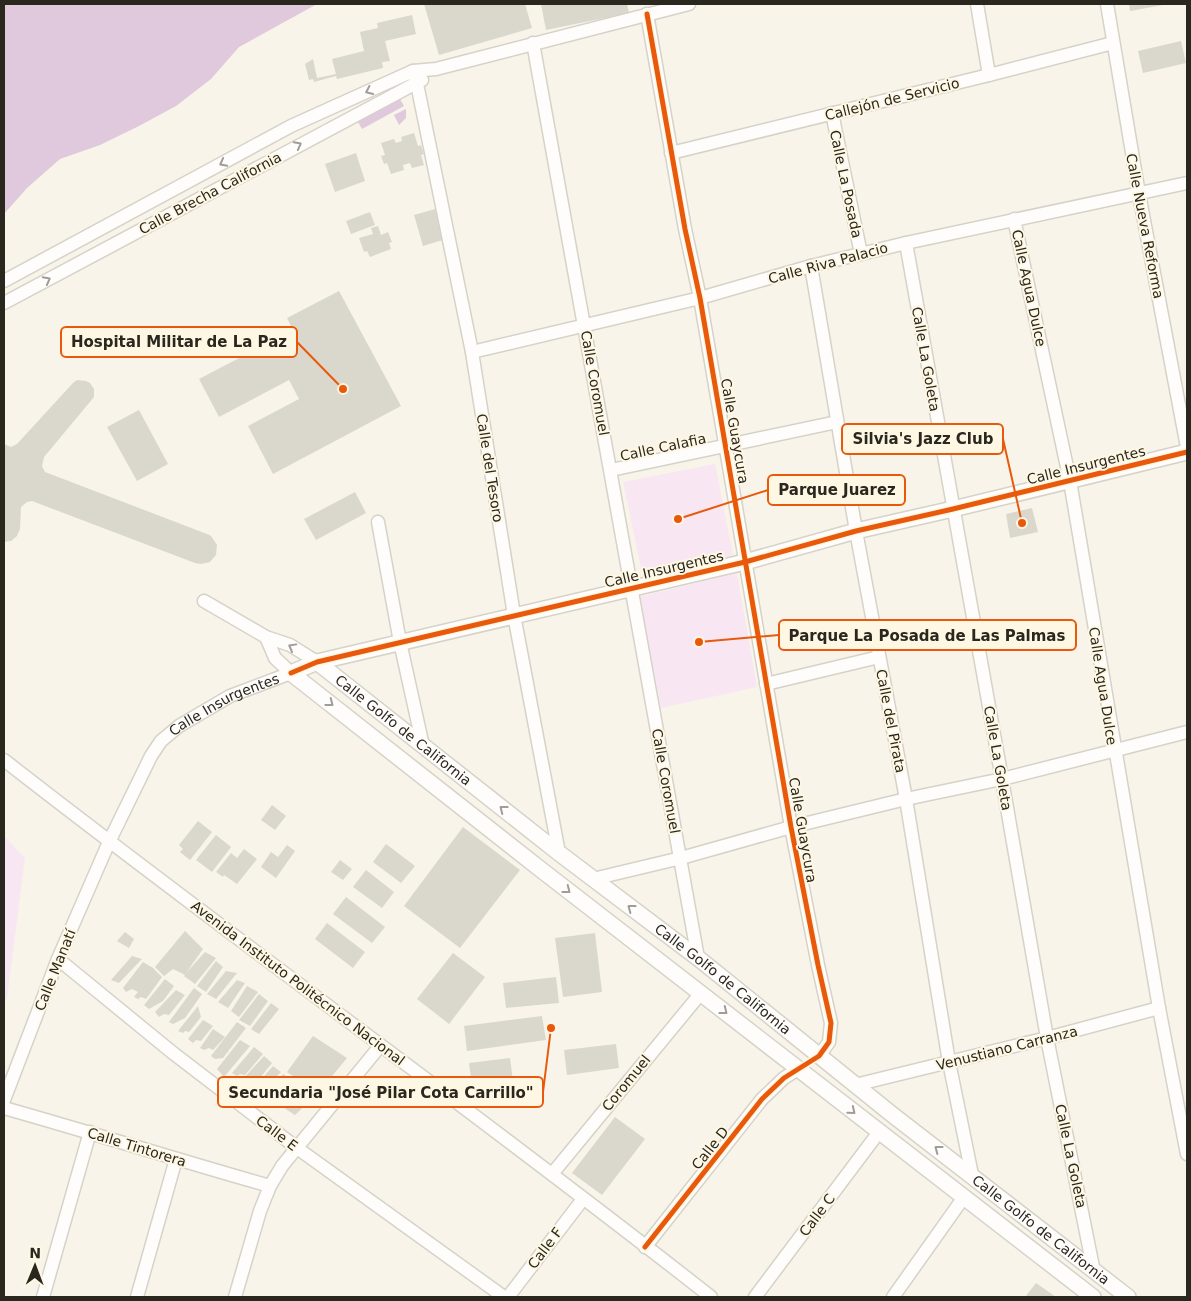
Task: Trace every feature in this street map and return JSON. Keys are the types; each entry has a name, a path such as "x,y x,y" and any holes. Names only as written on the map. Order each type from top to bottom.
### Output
{"street":[{"path":"436,69 689,4"},
{"path":"977,4 989,75"},
{"name":"Calle Nueva Reforma","path":"1107,4 1139,194 1187,447"},
{"name":"Calle Guaycura","path":"647,14 685,229 700,298 791,827 831,1022 829,1042 820,1056"},
{"name":"Callejón de Servicio","path":"671,153 989,75 1113,42"},
{"name":"Calle Coromuel","path":"533,43 698,958"},
{"name":"Calle Brecha California","path":"4,281 291,126 413,71 436,69"},
{"name":"Calle Brecha California","path":"4,304 357,114 417,84 436,69"},
{"name":"Calle del Tesoro","path":"413,71 472,352 514,615 559,853"},
{"name":"Calle La Posada","path":"832,113 861,254"},
{"name":"Calle Riva Palacio","path":"472,352 700,298 811,266 906,243 1139,194 1187,182"},
{"name":"Calle Agua Dulce","path":"1014,219 1070,481 1158,1008 1187,1154"},
{"name":"Calle La Goleta","path":"906,243 1047,1038 1094,1272"},
{"name":"Calle del Pirata","path":"811,266 856,531 906,799 949,1062 972,1175"},
{"name":"Calle Calafia","path":"611,470 837,422"},
{"name":"Calle Insurgentes","path":"109,842 151,756 162,741 179,726 230,696 317,662 744,562 856,531 1187,452"},
{"path":"378,522 400,642 423,746"},
{"path":"204,601 266,637 290,645 317,662"},
{"path":"266,637 275,658 292,673"},
{"path":"766,684 879,656"},
{"name":"Calle Golfo de California","path":"317,662 559,853 698,958 855,1085 1128,1297"},
{"name":"Calle Golfo de California","path":"292,673 544,872 1090,1295"},
{"path":"593,879 680,858 791,827 906,799 1002,779 1187,732"},
{"name":"Avenida Instituto Politécnico Nacional","path":"4,760 109,842 552,1174 711,1297"},
{"name":"Calle Manatí","path":"4,1100 58,960 109,842"},
{"path":"544,872 559,853"},
{"path":"698,958 700,993"},
{"name":"Calle E","path":"58,960 173,1053 297,1148 504,1297"},
{"name":"Coromuel","path":"552,1174 700,993"},
{"name":"Venustiano Carranza","path":"855,1085 1047,1038 1158,1008"},
{"path":"235,1297 260,1211 270,1186 282,1166 380,1046"},
{"path":"798,1069 820,1056"},
{"name":"Calle D","path":"645,1247 762,1099 784,1078 798,1069"},
{"name":"Calle Tintorera","path":"4,1108 270,1186"},
{"path":"43,1297 90,1132"},
{"name":"Calle C","path":"755,1297 878,1132"},
{"path":"137,1297 176,1159"},
{"path":"893,1297 964,1197 972,1175"},
{"name":"Calle F","path":"508,1297 583,1199"},
{"path":"1090,1295 1094,1272"}],"shaded area":[{"path":"4,4 317,4 239,47 211,79 176,106 100,145 60,159 27,188 4,214"},
{"path":"400,99 404,106 362,129 358,122"},
{"path":"406,109 406,118 399,125 394,115"},
{"path":"715,464 733,555 642,573 623,482"},
{"path":"737,573 757,687 661,708 639,597"},
{"path":"4,836 25,858 7,998 4,1003"}],"building":[{"path":"424,4 525,4 532,28 439,55"},
{"path":"541,4 627,4 629,13 546,30"},
{"path":"1129,4 1163,4 1163,5 1130,11"},
{"path":"412,15 416,34 385,41 390,61 382,62 383,68 337,79 336,76 314,82 313,79 309,80 305,64 313,59 317,78 336,74 332,59 364,51 360,32 378,28 377,23"},
{"path":"1181,41 1186,63 1143,73 1138,51"},
{"path":"414,133 418,146 421,145 424,154 421,155 424,165 412,168 410,163 403,165 404,170 391,174 387,163 384,164 381,156 385,155 381,143 394,139 396,143 402,141 401,137"},
{"path":"356,153 365,181 335,192 325,164"},
{"path":"435,209 443,240 423,246 414,215"},
{"path":"370,212 375,225 351,234 346,221"},
{"path":"378,226 381,235 388,232 392,242 389,243 391,249 370,257 367,251 364,252 359,238 373,234 371,228"},
{"path":"339,291 401,406 273,474 248,426 299,399 289,380 219,417 199,379 293,330 287,318"},
{"path":"77,380 90,383 94,389 94,397 44,457 42,466 45,472 211,536 217,545 216,555 210,562 195,563 32,501 27,502 21,507 20,529 17,536 11,541 4,542 4,444 11,447 17,444"},
{"path":"139,410 168,464 137,481 107,427"},
{"path":"355,492 366,513 316,540 304,519"},
{"path":"1032,508 1038,532 1010,538 1006,514"},
{"path":"272,805 286,816 275,830 261,820"},
{"path":"198,821 212,832 190,860 180,852 183,849 179,845"},
{"path":"463,827 520,870 460,948 404,906"},
{"path":"216,835 231,847 212,872 196,860"},
{"path":"386,844 415,866 401,883 373,862"},
{"path":"287,845 295,851 276,878 261,867 271,852 278,857"},
{"path":"244,849 257,859 237,884 216,872 231,853 237,858"},
{"path":"340,860 352,869 343,880 331,872"},
{"path":"366,870 394,892 382,908 353,887"},
{"path":"346,897 385,927 372,943 333,914"},
{"path":"327,923 365,952 353,968 315,939"},
{"path":"185,931 203,949 186,973 205,952 216,958 195,984 185,975 173,969 164,976 155,967"},
{"path":"125,932 134,939 129,948 117,941"},
{"path":"595,933 602,992 563,997 555,938"},
{"path":"453,953 485,977 449,1024 417,999"},
{"path":"132,956 142,959 119,983 111,980"},
{"path":"216,961 223,967 206,992 197,986"},
{"path":"143,962 162,977 146,999 141,997 138,999 134,997 138,992 132,989 126,992 123,988"},
{"path":"226,971 237,973 216,999 207,994"},
{"path":"556,977 559,1003 506,1008 503,983"},
{"path":"165,979 174,986 163,1001 149,1009 144,1005"},
{"path":"237,980 245,983 228,1008 218,1002"},
{"path":"247,986 258,992 239,1017 231,1011"},
{"path":"194,988 202,994 185,1018 173,1024 169,1022"},
{"path":"176,990 185,995 169,1015 164,1014 159,1017 155,1012"},
{"path":"259,994 268,1001 250,1026 239,1020"},
{"path":"271,1003 279,1009 259,1034 251,1029"},
{"path":"198,1006 201,1017 189,1032 185,1031 183,1033 178,1031"},
{"path":"542,1016 546,1040 467,1051 464,1026"},
{"path":"203,1020 213,1026 201,1041 196,1040 193,1043 188,1039"},
{"path":"237,1022 246,1028 223,1058 215,1059 211,1056"},
{"path":"213,1029 225,1037 213,1050 200,1048"},
{"path":"313,1036 347,1058 318,1093 287,1072"},
{"path":"240,1040 250,1046 224,1077 217,1069"},
{"path":"616,1044 619,1068 567,1075 564,1050"},
{"path":"254,1047 263,1054 245,1075 240,1074 237,1076 232,1073"},
{"path":"264,1056 272,1063 256,1083 250,1080 247,1084 242,1080"},
{"path":"510,1058 513,1081 472,1086 469,1063"},
{"path":"273,1066 281,1072 264,1090 257,1092 253,1089"},
{"path":"283,1074 291,1079 288,1085 281,1093 276,1091 275,1093 279,1097 276,1099 272,1097 268,1100 265,1097"},
{"path":"297,1080 317,1094 295,1115 278,1104"},
{"path":"615,1117 645,1139 602,1195 572,1173"},
{"path":"1036,1283 1056,1297 1025,1297"}],"cycle path":[{"path":"645,1247 762,1099 784,1078 819,1056 829,1042 831,1023 791,827 700,298 685,229 647,14"},
{"path":"291,673 317,662 745,562 856,531 1187,452"}],"place":[{"name":"Hospital Militar de La Paz","path":"343,389"},
{"name":"Parque Juarez","path":"678,519"},
{"name":"Silvia's Jazz Club","path":"1022,523"},
{"name":"Parque La Posada de Las Palmas","path":"699,642"},
{"name":"Secundaria \"José Pilar Cota Carrillo\"","path":"551,1028"}]}
